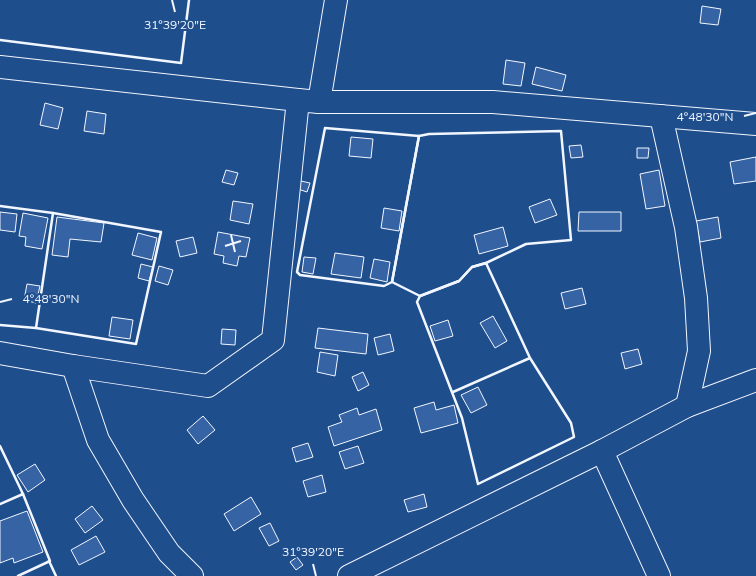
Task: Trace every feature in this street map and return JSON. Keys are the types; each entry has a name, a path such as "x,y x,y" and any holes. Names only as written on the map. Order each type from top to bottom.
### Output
{"street":[{"path":"0,353 208,386 273,340 308,101 336,0"},
{"path":"0,67 308,101 493,102 756,124"},
{"path":"661,116 686,227 696,298 699,351 688,406"},
{"path":"73,366 98,440 103,449 133,500 159,538 170,553 192,576"},
{"path":"349,576 602,451 688,406 756,380"},
{"path":"602,451 659,576"}],"building":[{"path":"702,6 721,9 718,25 700,23"},
{"path":"506,60 525,63 521,86 503,84"},
{"path":"536,67 566,75 562,91 532,84"},
{"path":"45,103 63,108 58,129 40,125"},
{"path":"87,111 106,114 104,134 84,131"},
{"path":"351,137 373,139 371,158 349,156"},
{"path":"581,145 583,157 571,158 569,146"},
{"path":"637,148 649,148 648,158 637,158"},
{"path":"756,157 756,181 734,184 730,162"},
{"path":"226,170 238,173 234,185 222,182"},
{"path":"659,170 665,206 646,209 640,174"},
{"path":"301,181 310,183 307,192 298,189"},
{"path":"550,199 557,215 535,223 529,207"},
{"path":"233,201 253,204 249,224 230,220"},
{"path":"384,208 402,211 399,231 381,228"},
{"path":"0,212 17,214 15,232 0,230"},
{"path":"579,212 621,212 621,231 578,231"},
{"path":"23,213 48,218 42,249 25,246 26,237 19,236"},
{"path":"57,217 104,223 101,242 70,239 68,257 52,255"},
{"path":"718,217 721,238 700,242 696,221"},
{"path":"503,227 508,246 479,254 474,235"},
{"path":"218,232 250,238 246,257 239,256 237,266 223,263 224,256 214,254"},
{"path":"138,233 157,238 152,260 132,255"},
{"path":"193,237 197,253 180,257 176,241"},
{"path":"335,253 364,257 361,278 331,274"},
{"path":"304,257 316,258 313,274 302,272"},
{"path":"374,259 390,262 387,282 370,278"},
{"path":"141,264 153,267 149,281 138,278"},
{"path":"159,266 173,270 168,285 155,281"},
{"path":"27,284 40,286 36,303 24,300"},
{"path":"582,288 586,304 565,309 561,293"},
{"path":"493,316 507,341 495,348 480,323"},
{"path":"112,317 133,320 130,339 109,336"},
{"path":"448,320 453,336 435,341 430,326"},
{"path":"318,328 368,334 366,354 315,348"},
{"path":"222,329 236,330 235,345 221,344"},
{"path":"390,334 394,351 378,355 374,338"},
{"path":"638,349 642,364 625,369 621,353"},
{"path":"320,352 338,355 335,376 317,372"},
{"path":"363,372 369,385 358,391 352,377"},
{"path":"478,387 487,405 471,413 461,395"},
{"path":"434,402 436,410 454,405 458,423 421,433 414,408"},
{"path":"357,408 359,415 376,409 382,430 334,446 328,427 342,422 339,415"},
{"path":"203,416 215,430 198,444 187,430"},
{"path":"308,443 313,457 296,462 292,448"},
{"path":"358,446 364,463 345,469 339,452"},
{"path":"35,464 45,480 28,492 17,475"},
{"path":"322,475 326,492 308,497 303,481"},
{"path":"424,494 427,507 408,512 404,500"},
{"path":"251,497 261,514 234,531 224,514"},
{"path":"92,506 103,520 85,533 75,519"},
{"path":"27,511 43,552 14,563 13,558 0,563 0,521"},
{"path":"270,523 279,541 269,546 259,528"},
{"path":"96,536 105,552 79,565 71,550"},
{"path":"297,557 303,565 296,570 290,562"}],"wall":[{"path":"0,40 181,63 189,0"},
{"path":"325,128 419,136 392,282 384,286 300,275 297,272 325,128"},
{"path":"561,131 571,240 526,244 486,263 472,267 459,281 420,296 392,282 419,136 429,134 561,131"},
{"path":"0,206 53,214"},
{"path":"53,213 161,232 136,344 36,328 53,213"},
{"path":"453,392 530,358 486,263 472,267 459,281 420,296 417,302 462,418 478,484 574,437 571,423 530,358 453,392"},
{"path":"0,325 36,328"},
{"path":"0,446 22,494"},
{"path":"0,504 23,494 50,561 18,576"},
{"path":"49,561 56,576"}]}
